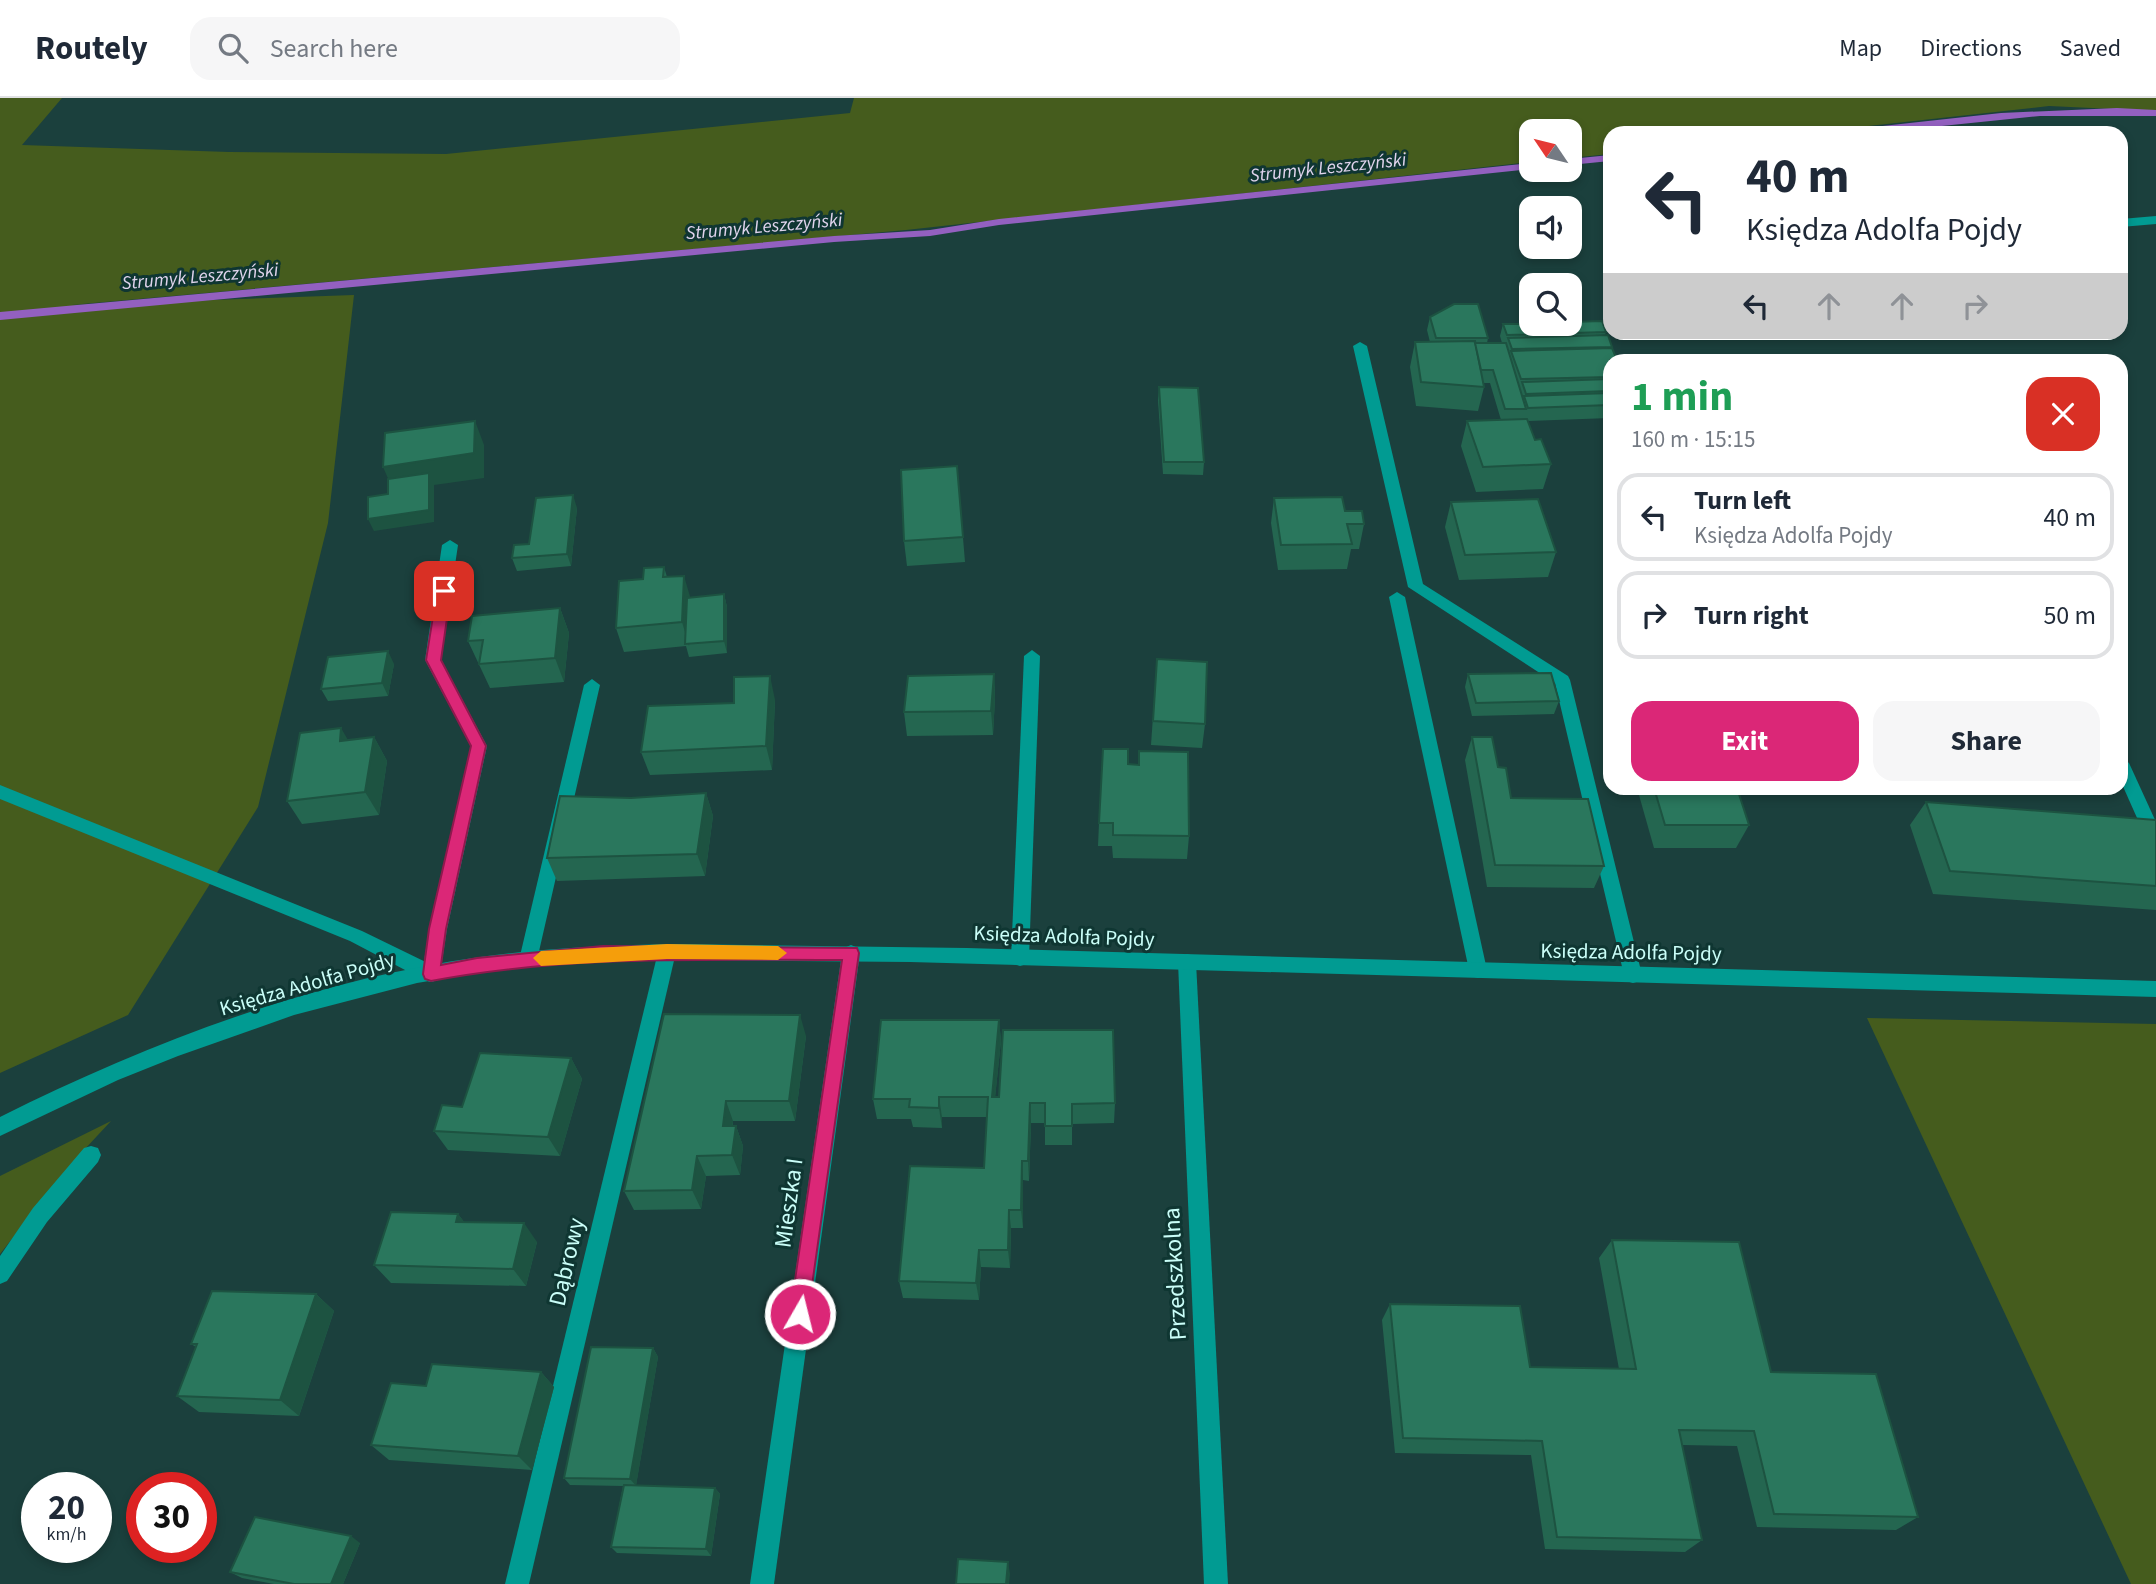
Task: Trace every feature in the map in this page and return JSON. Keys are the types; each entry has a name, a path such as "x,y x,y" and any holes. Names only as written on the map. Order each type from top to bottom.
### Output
{"street":[{"path":"2128,222 2156,220"},
{"path":"1360,346 1416,587 1562,680 1633,975"},
{"path":"0,792 356,936 431,974 438,929 479,746 433,660 450,544"},
{"path":"1397,597 1478,970"},
{"path":"1020,958 1032,656"},
{"path":"528,960 592,685"},
{"path":"2128,779 2156,842"},
{"name":"Księdza Adolfa Pojdy","path":"0,1127 107,1076 193,1042 282,1012 431,974 528,960 667,951 851,953 2156,989"},
{"name":"Dąbrowy","path":"517,1584 667,951"},
{"name":"Mieszka I","path":"762,1584 851,953"},
{"name":"Przedszkolna","path":"1187,962 1216,1584"},
{"path":"0,1274 40,1215 91,1155"}],"green space":[{"path":"0,98 62,98 22,145 229,152 446,154 850,113 854,98 2156,98 2156,111 2049,106 1868,126 1603,126 1603,155 1582,157 1582,119 1519,119 1519,163 906,230 71,305 354,295 328,523 258,807 128,1015 0,1073"},
{"path":"1867,1018 2156,1024 2156,1584 2131,1584"},
{"path":"111,1121 70,1165 0,1254 0,1176"}],"building":[{"path":"1454,304 1478,304 1488,338 1436,338 1430,317"},
{"path":"1602,321 1603,332 1582,333 1582,322"},
{"path":"1503,324 1519,324 1519,335 1507,335"},
{"path":"1603,335 1603,340 1610,340 1612,347 1512,349 1508,338"},
{"path":"1475,341 1484,387 1421,382 1415,342"},
{"path":"1475,343 1506,343 1526,409 1505,409 1493,370 1481,370"},
{"path":"1612,348 1614,354 1603,354 1603,377 1521,379 1511,351"},
{"path":"1603,379 1603,391 1526,394 1522,382"},
{"path":"1159,387 1198,388 1204,462 1164,462"},
{"path":"1603,393 1603,405 1528,408 1524,396"},
{"path":"1527,419 1535,440 1541,439 1551,464 1483,467 1467,421"},
{"path":"475,421 474,453 383,467 385,433"},
{"path":"957,466 963,537 904,541 901,470"},
{"path":"429,473 429,510 368,519 368,497 388,494 388,479"},
{"path":"573,495 567,554 512,558 514,545 529,544 536,498"},
{"path":"1342,497 1345,511 1362,511 1364,524 1347,524 1352,544 1281,545 1274,498"},
{"path":"1538,499 1556,552 1465,555 1451,502"},
{"path":"664,567 663,577 684,576 682,622 616,628 619,581 643,579 644,568"},
{"path":"724,594 724,641 685,644 687,598"},
{"path":"560,608 555,658 479,664 483,640 468,641 472,616"},
{"path":"388,651 382,683 321,689 328,657"},
{"path":"1157,659 1207,662 1205,724 1153,721"},
{"path":"1551,673 1559,701 1476,703 1468,674"},
{"path":"994,674 991,711 904,712 908,676"},
{"path":"770,676 766,746 641,752 648,706 734,703 734,677"},
{"path":"341,728 340,741 374,737 365,792 287,801 300,733"},
{"path":"1472,737 1492,737 1498,767 1506,768 1511,798 1588,799 1604,866 1495,865"},
{"path":"1103,749 1128,749 1128,764 1139,765 1139,751 1188,752 1189,836 1113,835 1113,823 1099,823"},
{"path":"706,793 697,854 547,858 560,796 631,798"},
{"path":"1656,795 1739,795 1749,825 1665,825"},
{"path":"1926,802 2156,820 2156,886 1950,871"},
{"path":"664,1014 800,1015 789,1101 726,1101 723,1126 736,1126 732,1155 697,1156 692,1190 624,1191"},
{"path":"881,1020 999,1020 992,1097 999,1097 1003,1030 1113,1030 1115,1103 1072,1104 1072,1126 1045,1126 1045,1103 1030,1103 1028,1161 1022,1161 1021,1210 1009,1210 1008,1250 979,1250 976,1283 899,1281 910,1166 984,1168 988,1097 939,1097 939,1108 909,1107 910,1099 873,1099"},
{"path":"480,1053 571,1058 548,1137 434,1131 442,1105 462,1107"},
{"path":"391,1212 458,1214 456,1222 524,1223 513,1269 374,1265"},
{"path":"1612,1240 1739,1242 1771,1372 1876,1374 1918,1517 1774,1514 1754,1431 1679,1430 1702,1540 1557,1537 1542,1441 1403,1438 1390,1304 1520,1306 1530,1367 1636,1369"},
{"path":"212,1291 316,1294 280,1400 177,1396 197,1344 191,1344"},
{"path":"591,1347 653,1348 630,1479 564,1478"},
{"path":"432,1364 541,1372 518,1456 371,1445 391,1383 426,1386"},
{"path":"624,1485 715,1488 706,1549 611,1547"},
{"path":"255,1517 351,1536 331,1584 294,1584 230,1572"},
{"path":"958,1559 1008,1562 1006,1584 956,1584"}],"waterway":[{"name":"Strumyk Leszczyński","path":"1908,126 2040,113 2156,113"},
{"name":"Strumyk Leszczyński","path":"1582,161 1603,159"},
{"name":"Strumyk Leszczyński","path":"0,316 834,239 930,233 999,222 1519,167"}],"slow traffic":[{"path":"541,958 667,951 778,953"}],"route":[{"path":"444,591 433,660 479,746 438,929 431,974 477,965 603,953 851,953 800,1314"}]}
